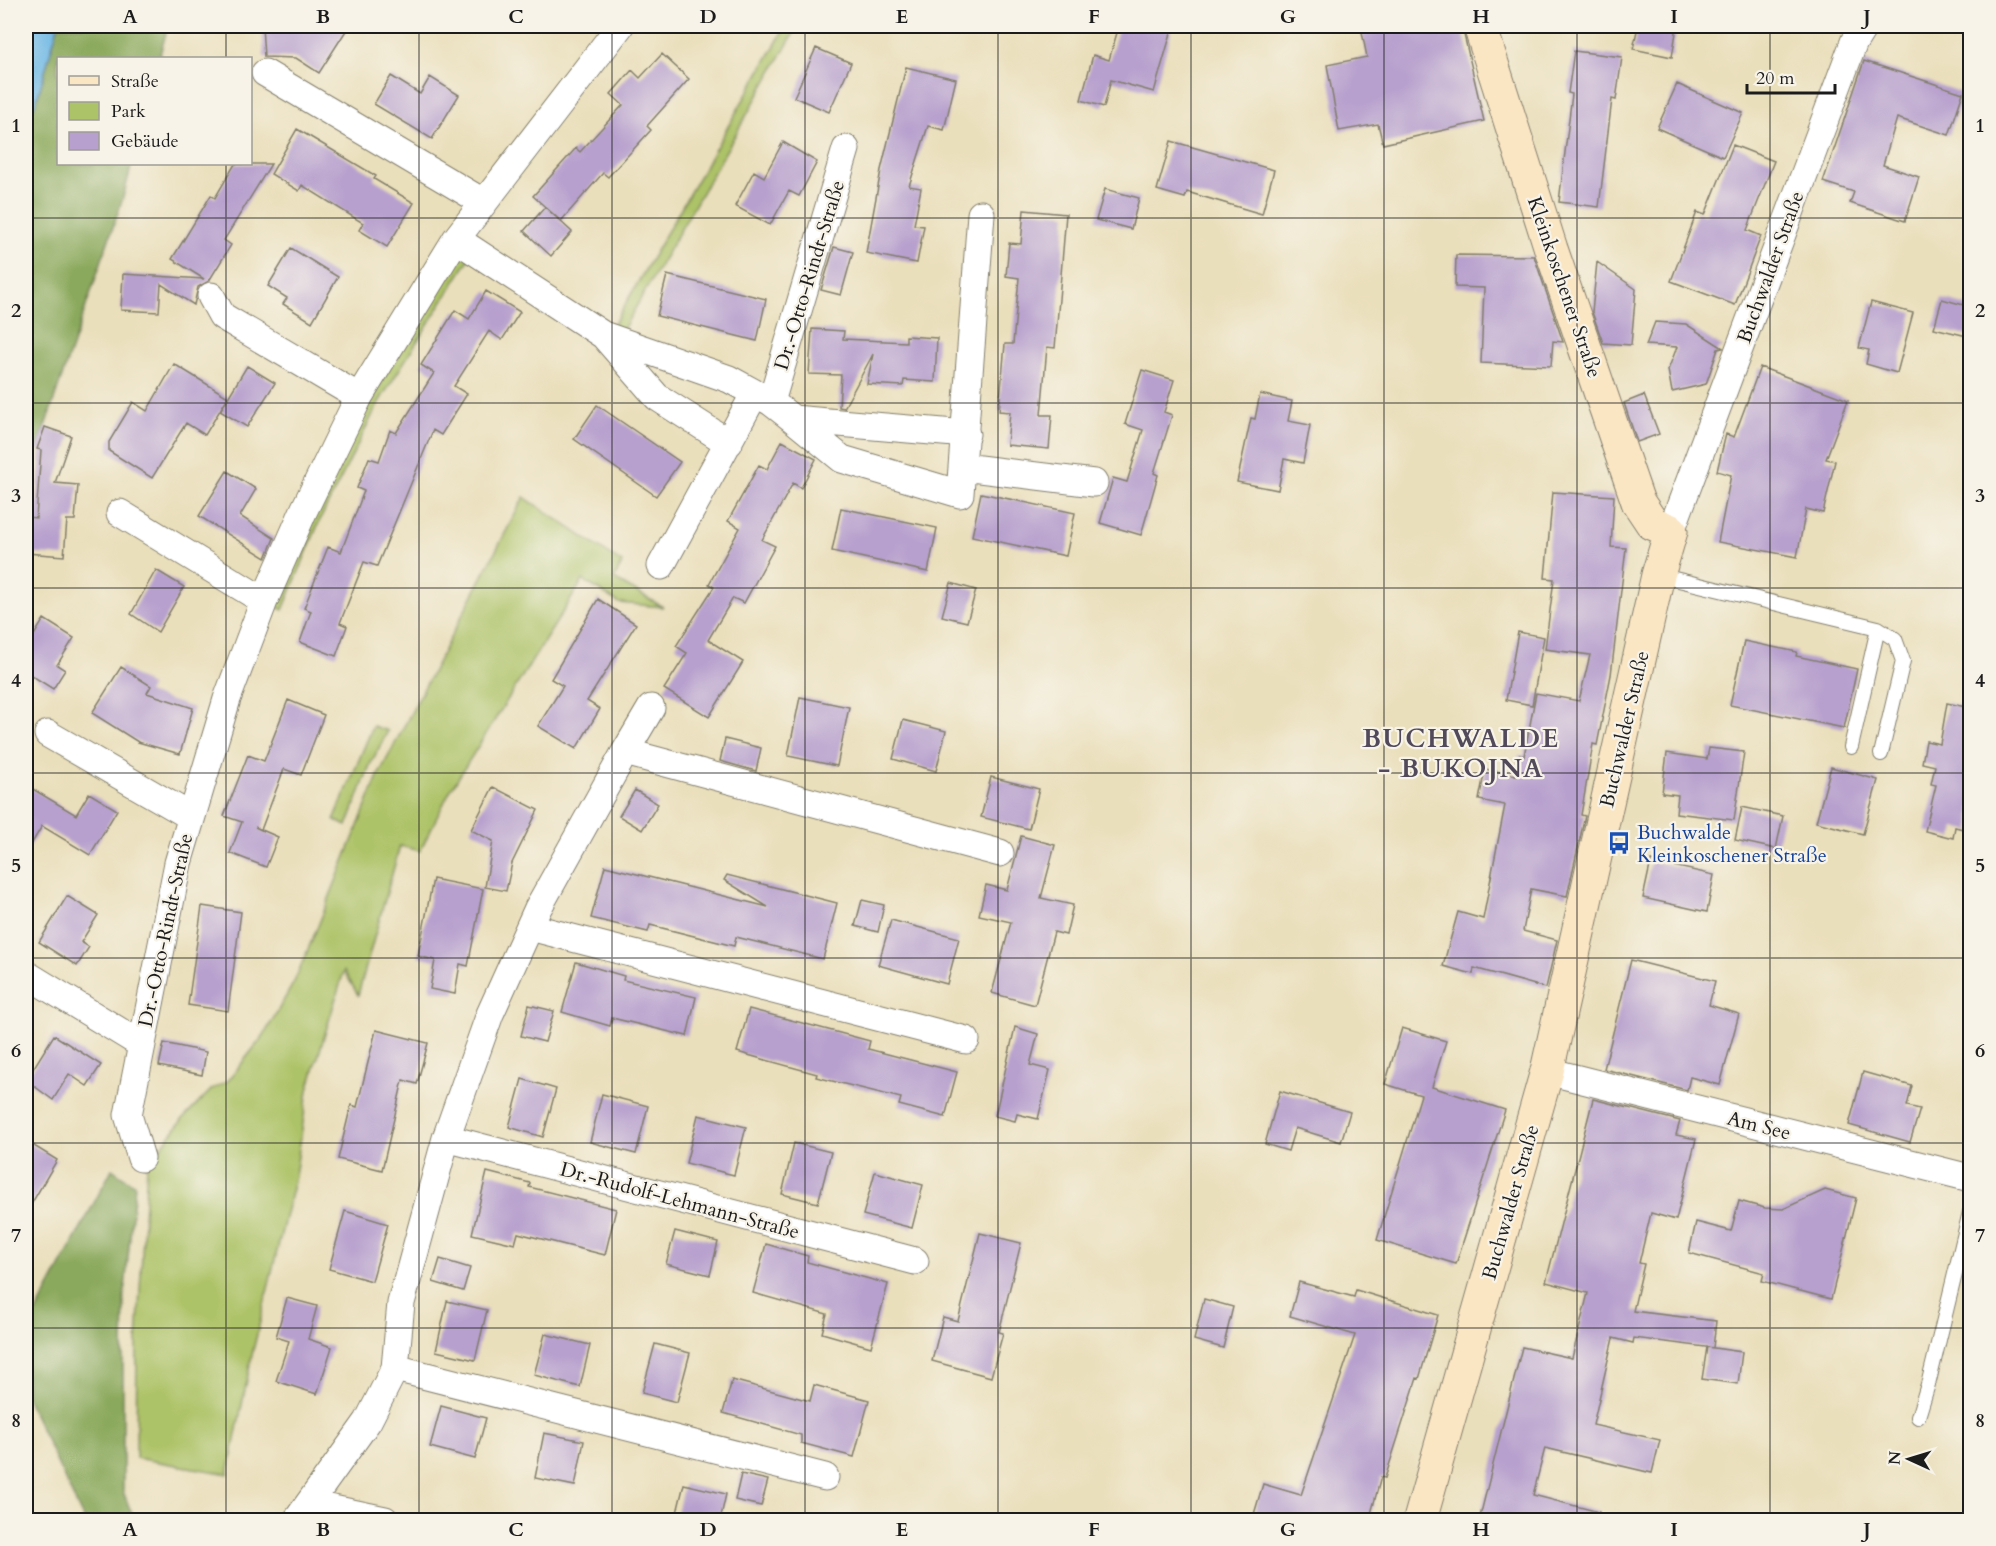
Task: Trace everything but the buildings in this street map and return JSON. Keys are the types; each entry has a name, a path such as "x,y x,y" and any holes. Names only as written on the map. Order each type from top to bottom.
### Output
{"street":[{"name":"Dr.-Otto-Rindt-Straße","path":"141,1158 128,1115 163,928 190,816 227,699 264,601 304,510 359,397 456,239 620,26"},
{"name":"Kleinkoschener Straße","path":"1480,26 1551,249 1638,502 1652,523 1671,531"},
{"name":"Buchwalder Straße","path":"1420,1521 1547,1071 1658,576 1671,531 1854,42 1864,26"},
{"path":"265,73 483,202"},
{"name":"Dr.-Otto-Rindt-Straße","path":"661,566 729,442 763,398 846,149"},
{"path":"456,239 603,335 729,379 763,398 842,459 960,494 981,214"},
{"path":"211,296 222,316 359,397"},
{"path":"603,335 657,397 729,442"},
{"path":"793,419 966,434"},
{"path":"963,467 1094,483"},
{"path":"120,513 264,601"},
{"path":"384,1521 303,1512 368,1421 395,1368 401,1303 446,1138 490,1014 530,927 651,708"},
{"name":"Dr.-Otto-Rindt-Straße","path":"48,735 190,816"},
{"path":"625,753 1000,853"},
{"path":"530,927 966,1040"},
{"name":"Dr.-Otto-Rindt-Straße","path":"26,974 142,1046"},
{"name":"Am See","path":"1547,1071 1971,1178"},
{"name":"Dr.-Rudolf-Lehmann-Straße","path":"446,1138 915,1261"},
{"path":"395,1368 825,1477"}],"lane":[{"path":"1658,576 1878,628 1895,639 1903,661 1881,754"},
{"path":"1851,747 1878,628"},
{"path":"1918,1417 1971,1212"}],"green space":[{"path":"58,26 168,26 159,57 57,57 57,165 132,165 122,201 26,482 26,126 37,99"},
{"path":"786,26 798,26 621,333 611,329"},
{"path":"456,239 473,253 379,402 320,520 283,610 264,601"},
{"path":"524,497 622,563 614,579 663,607 619,603 583,580 450,791 420,851 400,846 358,995 344,971 308,1090 295,1176 252,1355 228,1474 136,1458 137,1343 147,1165 183,1119 212,1089 228,1081 264,1035 294,982 378,776"},
{"path":"373,726 388,731 370,765 347,826 334,820"},
{"path":"112,1169 135,1185 124,1299 123,1353 123,1491 134,1520 84,1520 26,1397 26,1320 33,1318"}],"water":[{"path":"26,26 58,26 37,99 26,126"}],"place":[{"name":"Buchwalde Kleinkoschener Straße","path":"1619,843"}],"district":[{"name":"BUCHWALDE - BUKOJNA","path":"1461,753"}]}
